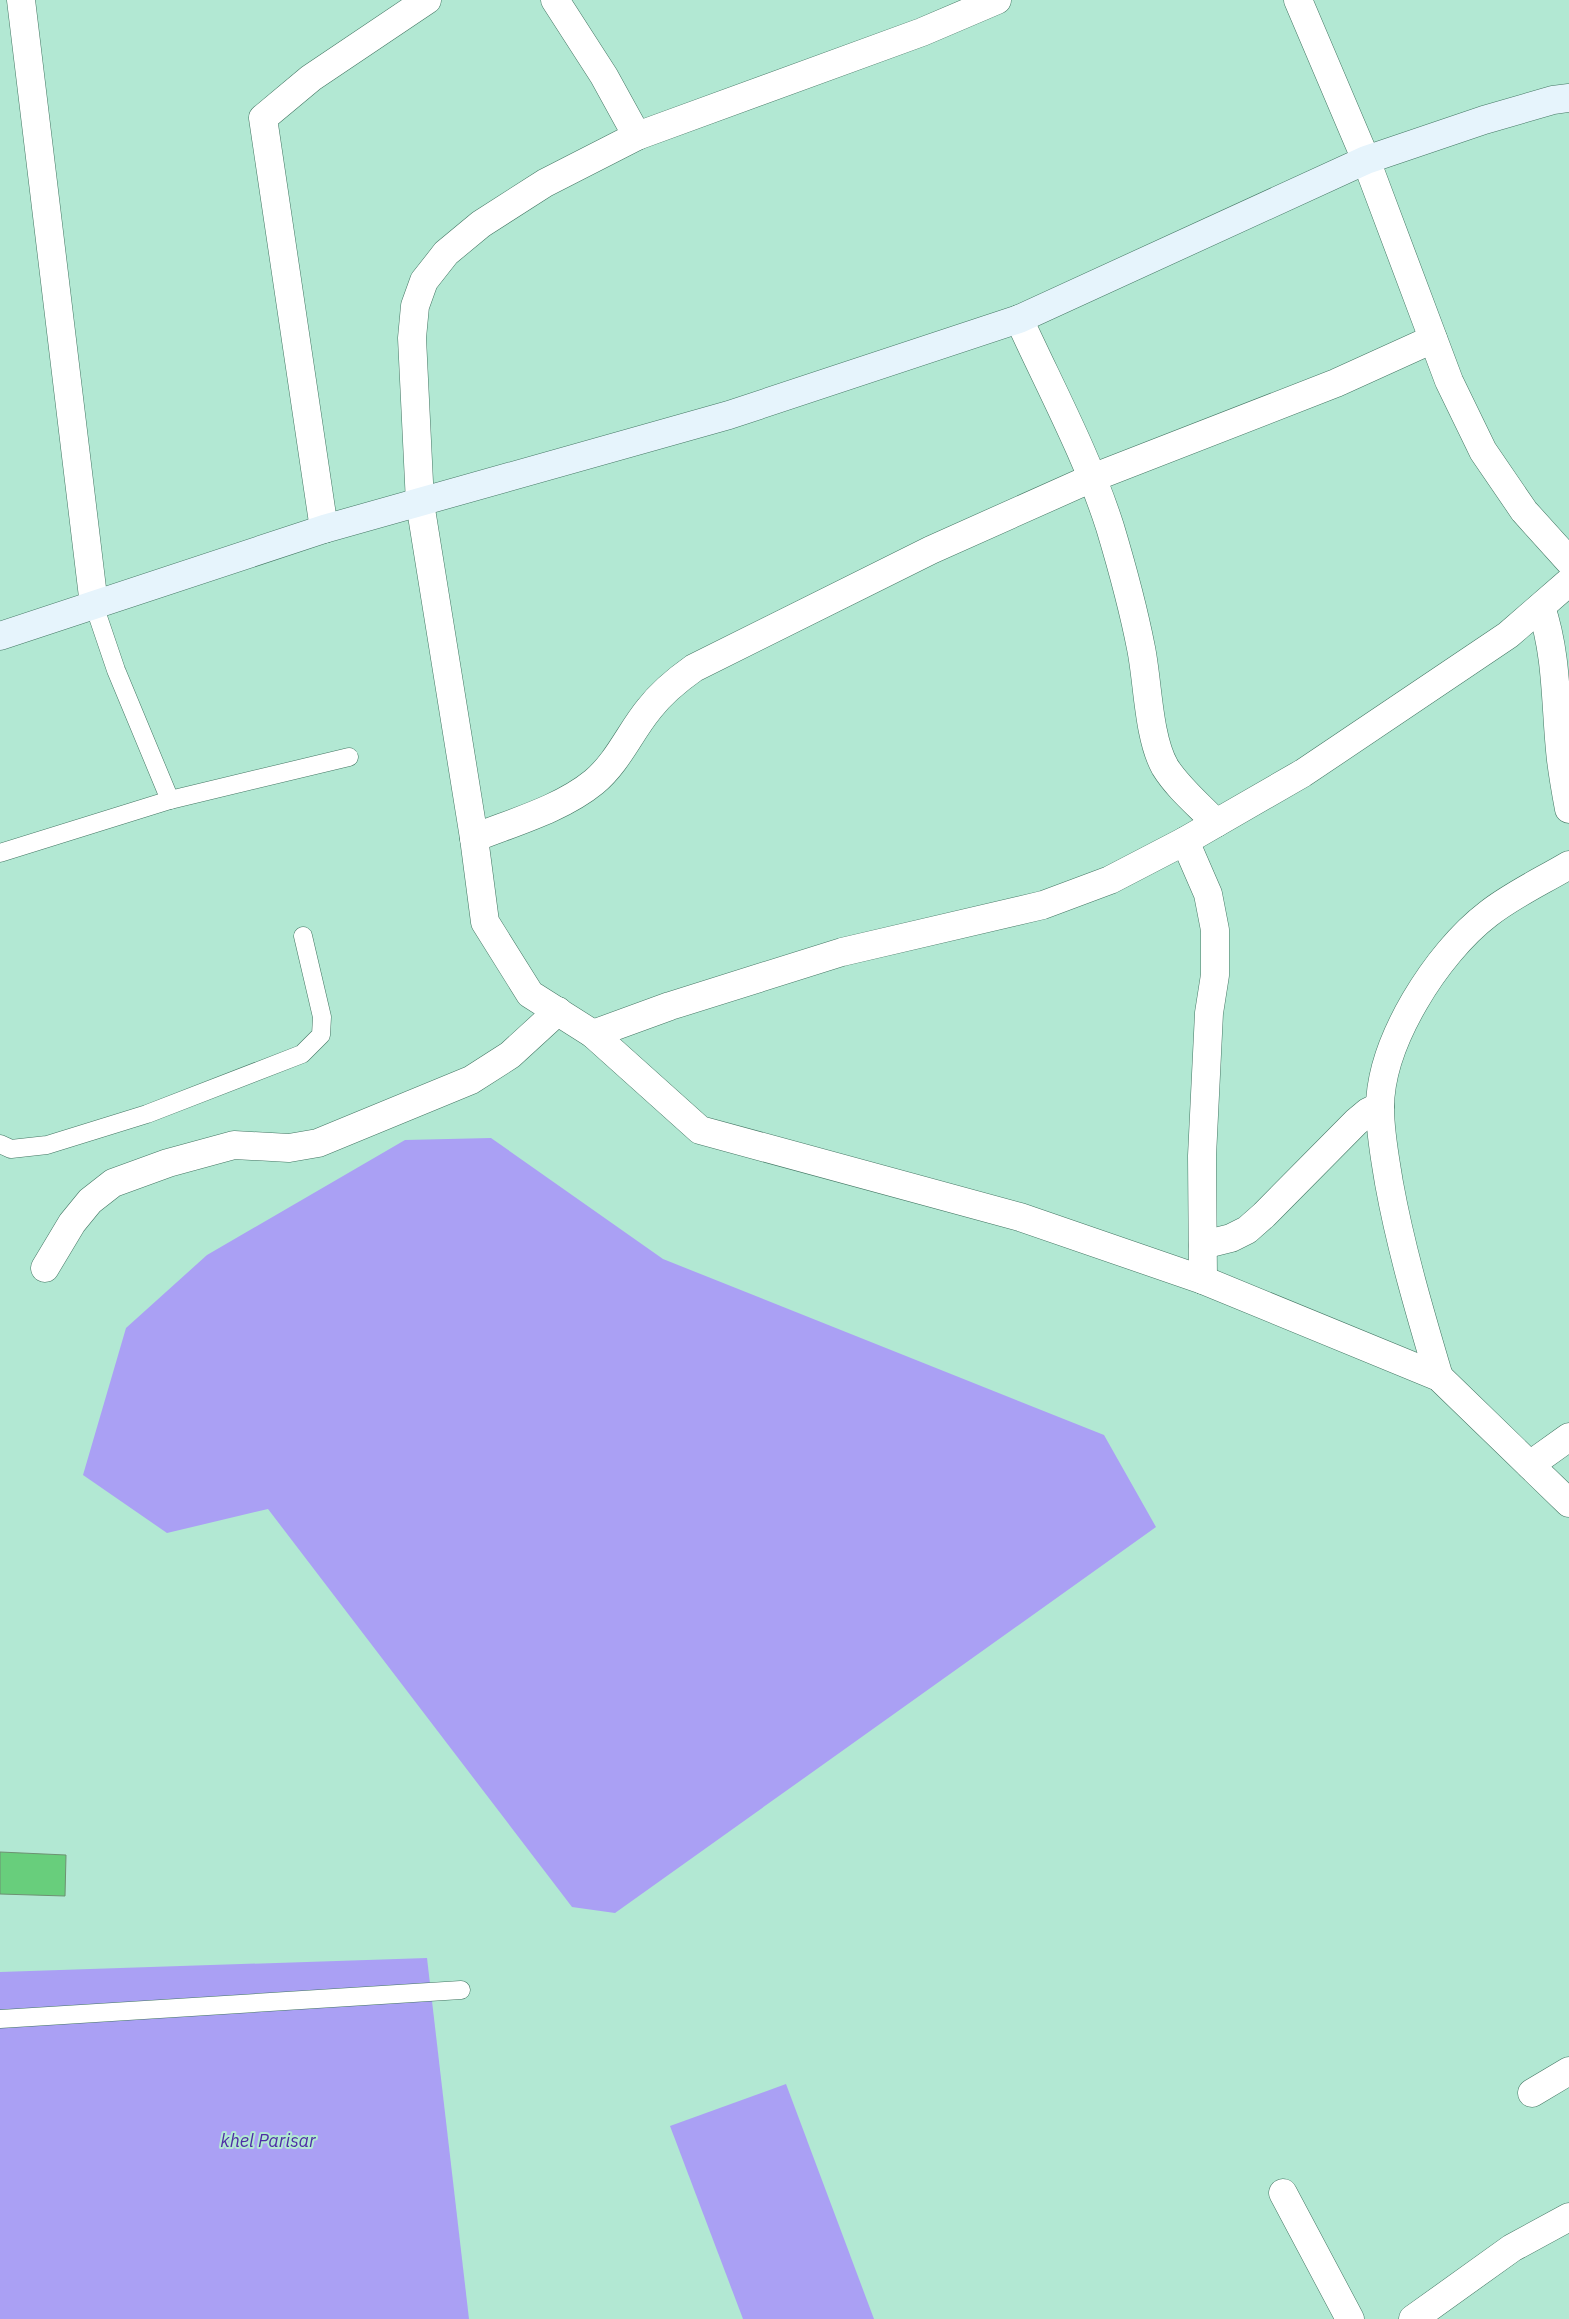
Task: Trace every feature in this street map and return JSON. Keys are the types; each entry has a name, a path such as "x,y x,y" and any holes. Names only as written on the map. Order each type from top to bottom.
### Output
{"street":[{"path":"21,0 94,605"},
{"path":"324,530 263,118 311,78 427,0"},
{"path":"555,0 604,76 637,136"},
{"path":"997,0 922,32 637,136 545,183 481,224 446,253 424,281 415,306 412,338 420,503 474,838 485,922 530,994 593,1034 700,1130 1020,1217 1203,1280 1439,1377 1569,1503"},
{"path":"1298,0 1366,160 1449,381 1483,451 1524,511 1569,562"},
{"path":"0,636 324,530 729,415 1019,318 1366,160 1484,120 1554,100 1569,98"},
{"path":"1019,318 1092,478 1124,578 1141,648 1155,741 1165,766 1216,823"},
{"path":"474,838 570,799 595,781 612,762 648,709 669,686 694,668 931,550 1092,478 1336,383 1433,339"},
{"path":"593,1034 670,1006 842,952 1043,905 1110,880 1185,841 1311,767 1508,635 1569,582"},
{"path":"1541,607 1563,683 1561,759 1569,809"},
{"path":"1185,841 1208,894 1215,930 1215,975 1209,1013 1202,1156 1203,1280"},
{"path":"1439,1377 1398,1232 1383,1140 1380,1106 1385,1074 1398,1035 1423,986 1451,947 1488,913 1569,865"},
{"path":"45,1268 72,1223 84,1208 113,1183 168,1163 234,1145 289,1148 318,1143 471,1080 510,1055 558,1011"},
{"path":"1203,1245 1231,1238 1247,1230 1264,1216 1356,1122 1368,1112 1380,1106"},
{"path":"1530,1465 1569,1437"},
{"path":"1532,2093 1569,2071"},
{"path":"1283,2193 1350,2319"},
{"path":"1413,2319 1512,2248 1569,2216"}],"lane":[{"path":"94,605 116,670 170,800"},
{"path":"0,852 170,800 349,757"},
{"path":"0,1144 11,1149 47,1145 147,1114 302,1054 321,1036 322,1017 303,936"},
{"path":"0,2019 461,1990"}],"water":[{"path":"491,1138 663,1259 1104,1435 1156,1527 615,1913 572,1907 268,1509 167,1533 83,1475 126,1328 207,1255 405,1140"},
{"name":"khel Parisar","path":"427,1958 469,2319 0,2319 0,1972"},
{"path":"786,2084 874,2319 743,2319 670,2126"}],"building":[{"path":"0,1852 66,1855 65,1896 0,1894"}]}
